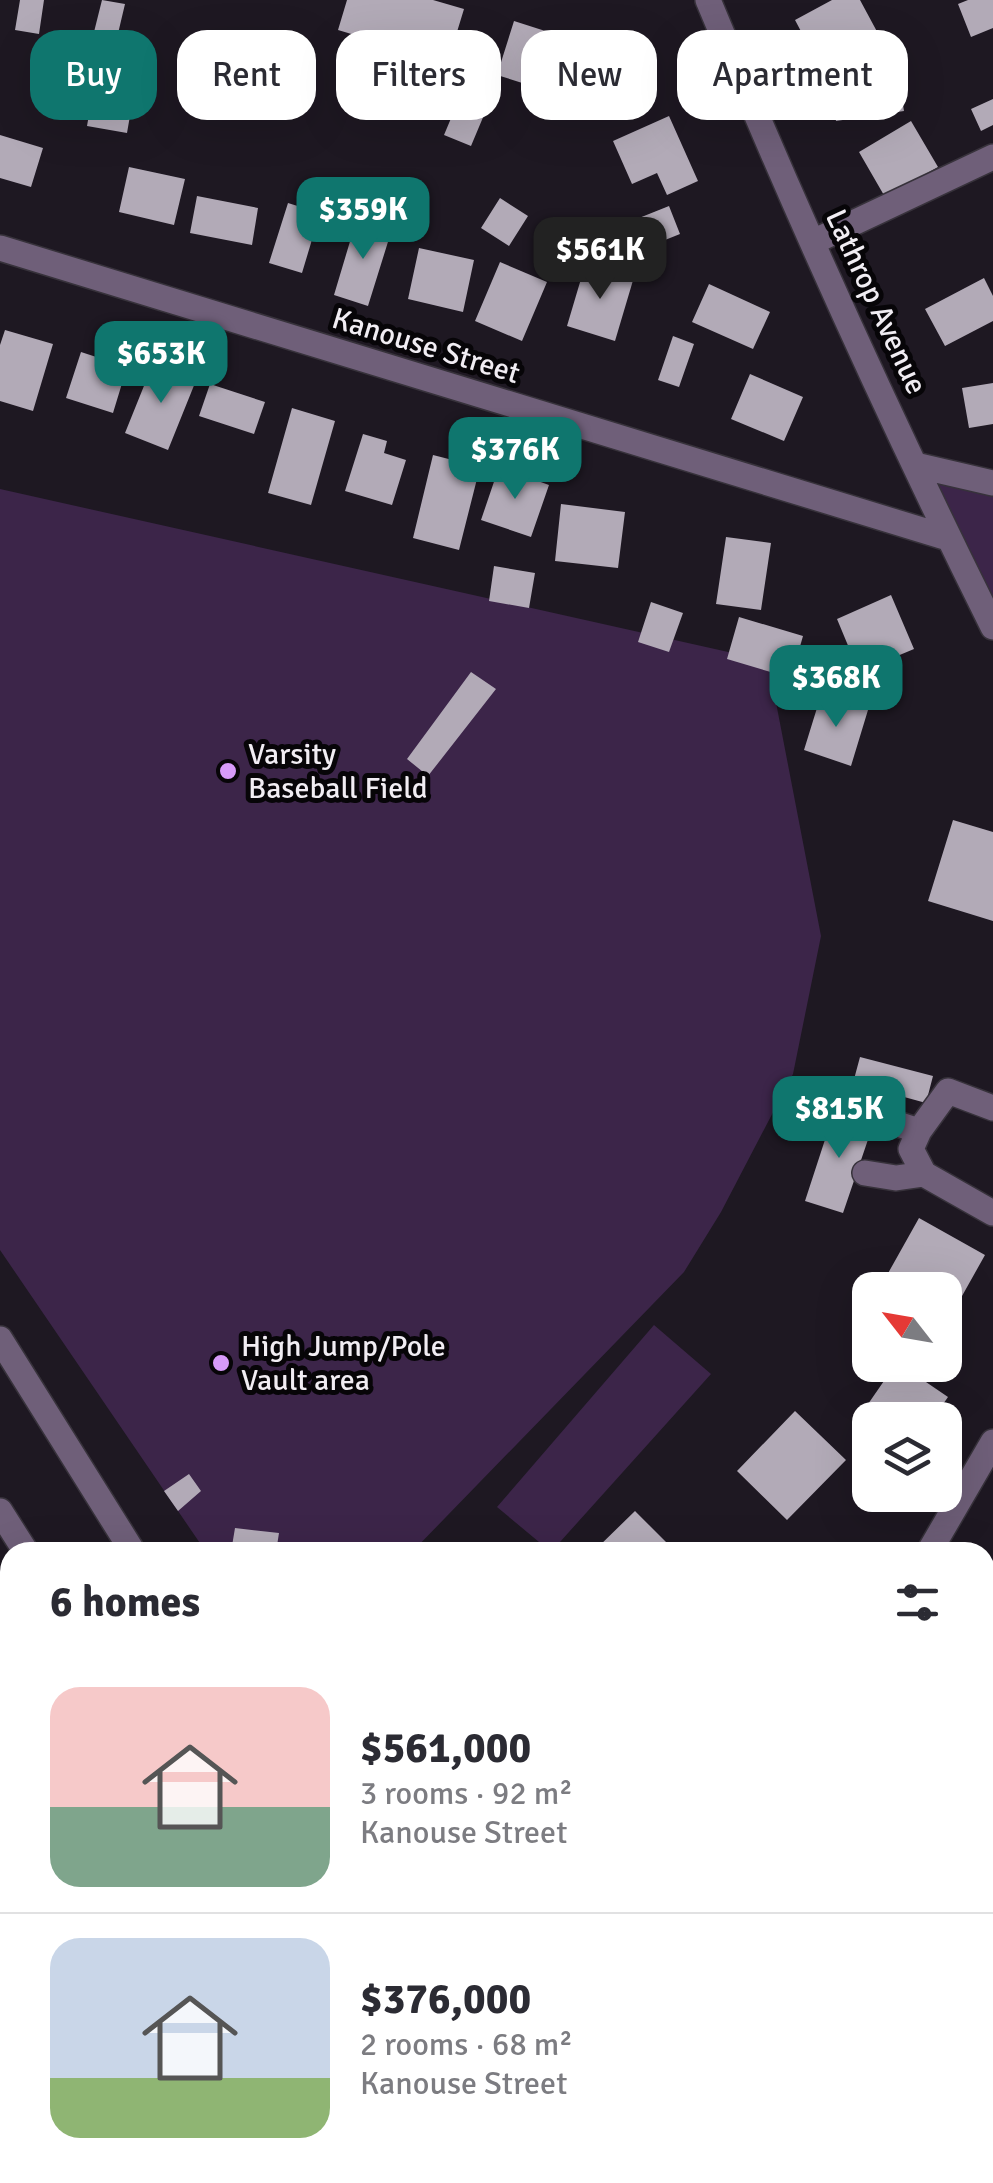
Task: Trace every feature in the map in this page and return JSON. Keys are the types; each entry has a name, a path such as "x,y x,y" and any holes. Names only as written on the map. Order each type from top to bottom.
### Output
{"street":[{"name":"Lathrop Avenue","path":"707,0 948,538 993,627"},
{"path":"813,242 993,157"},
{"name":"Kanouse Street","path":"0,248 948,538"},
{"path":"915,465 993,483"},
{"path":"993,1108 948,1091 911,1149 924,1174 993,1213"},
{"path":"840,1105 919,1131"},
{"path":"864,1173 896,1178 924,1174"},
{"path":"0,1339 127,1542"},
{"path":"937,1542 993,1442"},
{"path":"0,1511 20,1542"}],"shaded area":[{"path":"921,467 993,478 993,617"},
{"path":"0,489 768,661 821,936 793,1074 721,1212 684,1272 422,1542 199,1542 0,1250"},
{"path":"654,1325 711,1374 560,1542 539,1542 497,1507"}],"building":[{"path":"20,0 44,0 40,30 15,30"},
{"path":"102,0 125,4 119,30 94,30"},
{"path":"347,0 433,0 464,9 458,30 338,30"},
{"path":"832,0 860,0 876,30 800,30 795,20"},
{"path":"993,0 993,28 971,37 958,4"},
{"path":"514,21 542,30 521,30 521,83 501,76 501,62"},
{"path":"993,99 993,125 981,131 971,109"},
{"path":"669,116 698,181 667,195 657,173 632,184 613,141"},
{"path":"88,120 129,120 127,133 87,126"},
{"path":"450,120 482,120 471,146 444,135"},
{"path":"911,121 938,167 885,197 859,152"},
{"path":"0,135 43,148 31,187 0,178"},
{"path":"129,167 185,179 174,225 119,212"},
{"path":"197,196 258,208 252,245 190,233"},
{"path":"500,198 528,216 509,246 481,228"},
{"path":"288,203 320,213 302,273 269,263"},
{"path":"669,206 680,234 650,246 639,218"},
{"path":"357,218 392,229 368,306 334,295"},
{"path":"419,248 474,260 463,312 408,299"},
{"path":"500,262 547,282 522,341 475,321"},
{"path":"586,262 634,277 615,341 567,326"},
{"path":"984,278 993,296 993,321 945,346 925,309"},
{"path":"709,284 770,312 753,349 692,322"},
{"path":"5,330 53,344 33,411 0,401 0,345"},
{"path":"673,336 694,344 679,387 658,380"},
{"path":"81,352 127,367 113,413 66,398"},
{"path":"154,361 197,378 168,450 125,433"},
{"path":"750,374 803,397 784,441 731,419"},
{"path":"993,383 993,424 969,428 962,388"},
{"path":"210,384 265,402 254,434 199,416"},
{"path":"292,408 335,421 311,505 268,493"},
{"path":"363,434 387,441 384,453 406,460 392,505 345,491"},
{"path":"433,455 480,467 459,550 413,538"},
{"path":"499,467 549,485 531,537 481,520"},
{"path":"561,504 625,512 618,568 555,561"},
{"path":"726,537 771,543 761,610 716,604"},
{"path":"494,566 535,573 529,608 489,601"},
{"path":"891,595 914,649 859,672 837,619"},
{"path":"651,602 683,613 669,652 638,642"},
{"path":"739,617 803,636 791,678 727,659"},
{"path":"471,672 496,689 428,776 407,759"},
{"path":"821,695 868,710 851,766 804,750"},
{"path":"953,820 993,832 993,921 928,901"},
{"path":"860,1057 933,1076 926,1103 853,1083"},
{"path":"835,1109 874,1122 843,1213 805,1201"},
{"path":"919,1218 985,1255 962,1296 962,1272 889,1272"},
{"path":"883,1382 926,1382 948,1397 945,1402 869,1402"},
{"path":"795,1411 846,1460 787,1520 737,1471"},
{"path":"189,1474 201,1491 178,1511 164,1491"},
{"path":"635,1511 666,1542 603,1542"},
{"path":"235,1528 279,1533 278,1542 233,1542"}],"place":[{"name":"Varsity Baseball Field","path":"228,771"},
{"name":"High Jump/Pole Vault area","path":"221,1363"}]}
